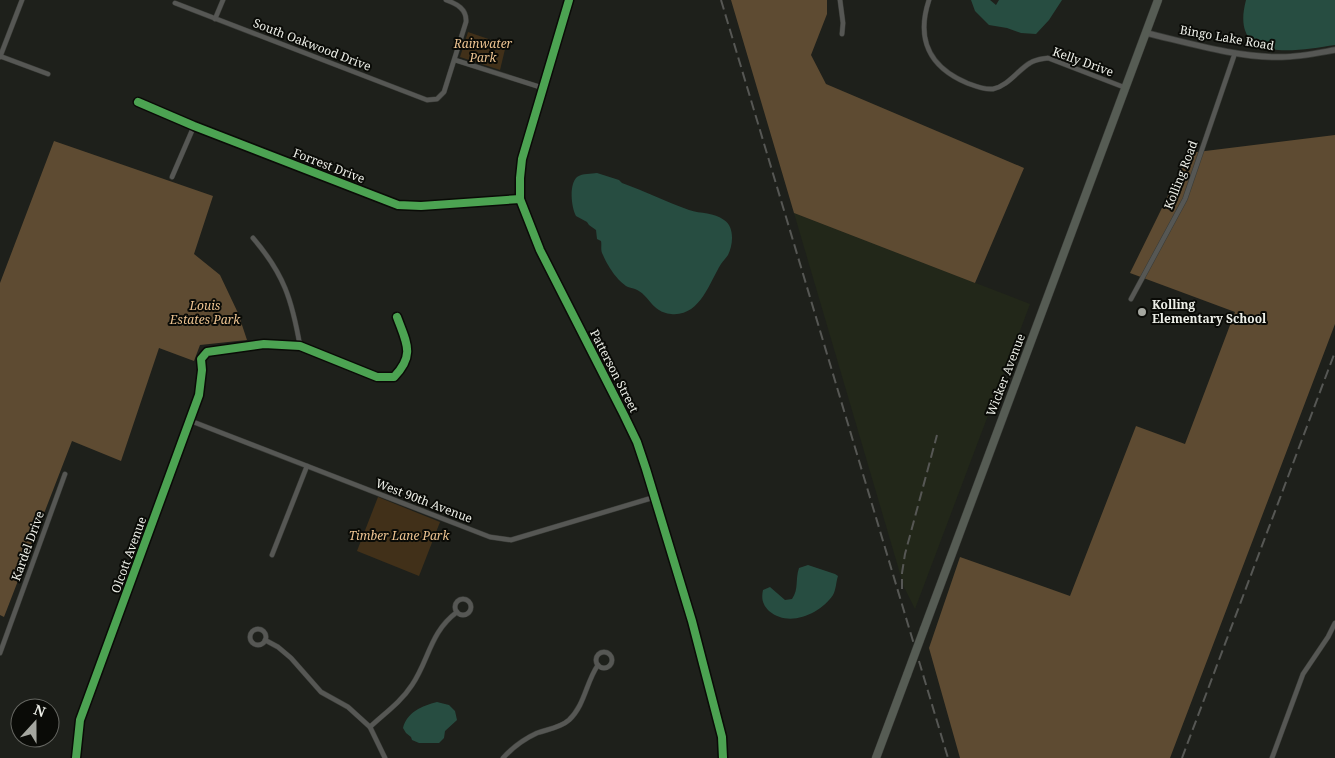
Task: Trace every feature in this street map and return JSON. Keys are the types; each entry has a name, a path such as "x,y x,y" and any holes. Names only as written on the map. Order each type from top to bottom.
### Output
{"highway":[{"name":"Wicker Avenue","path":"876,758 1158,0"}],"street":[{"path":"22,0 0,57 48,74"},
{"path":"215,19 223,0"},
{"path":"446,0 459,6 466,17 454,60 543,88"},
{"name":"Patterson Street","path":"569,0 522,159 520,199 540,250 637,442 692,621 722,736 723,758"},
{"path":"840,0 842,34"},
{"name":"Kelly Drive","path":"929,0 925,11 923,34 935,61 952,76 983,89 993,89 1002,85 1036,59 1048,58 1126,88"},
{"name":"South Oakwood Drive","path":"175,3 421,98 432,99 442,95 454,60"},
{"name":"Bingo Lake Road","path":"1146,33 1235,53 1284,58 1335,50"},
{"name":"Kolling Road","path":"1131,299 1185,199 1235,53"},
{"name":"Forrest Drive","path":"138,102 194,126 398,205 422,206 520,199"},
{"path":"172,178 194,126"},
{"path":"253,238 281,276 294,314 300,346 377,378 394,377 404,366 408,356 397,318"},
{"name":"Olcott Avenue","path":"76,758 80,720 191,421 199,395 202,370 201,359 207,352 264,344 300,346"},
{"name":"West 90th Avenue","path":"191,421 490,537 510,540 654,496"},
{"path":"272,555 307,466"},
{"name":"Kardel Drive","path":"0,653 66,474"},
{"path":"370,727 392,709 412,685 433,639 445,623 457,612"},
{"path":"1272,758 1303,674 1328,637 1335,623"},
{"path":"266,640 291,658 321,692 348,707 370,727 385,758"},
{"path":"503,758 528,737 552,729 569,720 581,703 593,672 598,665"}],"shaded area":[{"path":"971,0 990,0 996,5 999,0 1062,0 1049,20 1036,34 1021,33 989,25 975,11"},
{"path":"1246,0 1335,0 1335,45 1302,50 1285,50 1269,49 1256,44 1247,35 1243,21"},
{"path":"597,173 619,180 622,183 689,210 720,217 728,223 732,236 728,255 708,289 696,305 689,310 681,313 664,313 640,292 624,285 610,268 602,253 601,241 597,239 596,230 576,216 572,202 574,180 584,174"},
{"path":"794,213 1030,304 915,609 904,587"},
{"path":"808,565 838,576 833,595 820,608 804,616 786,618 777,616 769,611 763,602 763,590 770,587 785,600 792,599 799,568"},
{"path":"437,702 449,705 455,711 457,720 445,731 444,738 439,743 419,743 412,740 403,728 405,722 416,711"}],"green space":[{"path":"731,0 827,0 827,14 811,55 826,84 1024,168 975,283 794,213"},
{"name":"Rainwater Park","path":"468,32 506,45 500,70 460,57"},
{"path":"1335,135 1335,324 1170,758 960,758 929,648 960,557 1070,596 1136,426 1185,444 1235,312 1130,273 1189,153"},
{"name":"Louis Estates Park","path":"54,141 213,196 194,254 220,275 238,313 247,340 200,345 194,361 159,348 121,461 72,441 4,617 0,615 0,283"},
{"name":"Timber Lane Park","path":"378,497 440,522 419,576 357,551"}],"railway":[{"path":"721,0 948,758"},
{"path":"1182,758 1335,352"},
{"path":"902,589 905,554 937,435"}],"cycle path":[{"path":"569,0 522,159 520,199 540,250 637,442 692,621 722,737 723,758"},
{"path":"138,102 194,126 398,205 421,206 520,199"},
{"path":"76,758 80,720 199,395 202,370 201,359 207,352 264,344 300,346 377,377 394,377 401,369 407,355 406,342 397,317"}],"place":[{"name":"Kolling Elementary School","path":"1142,312"}]}
